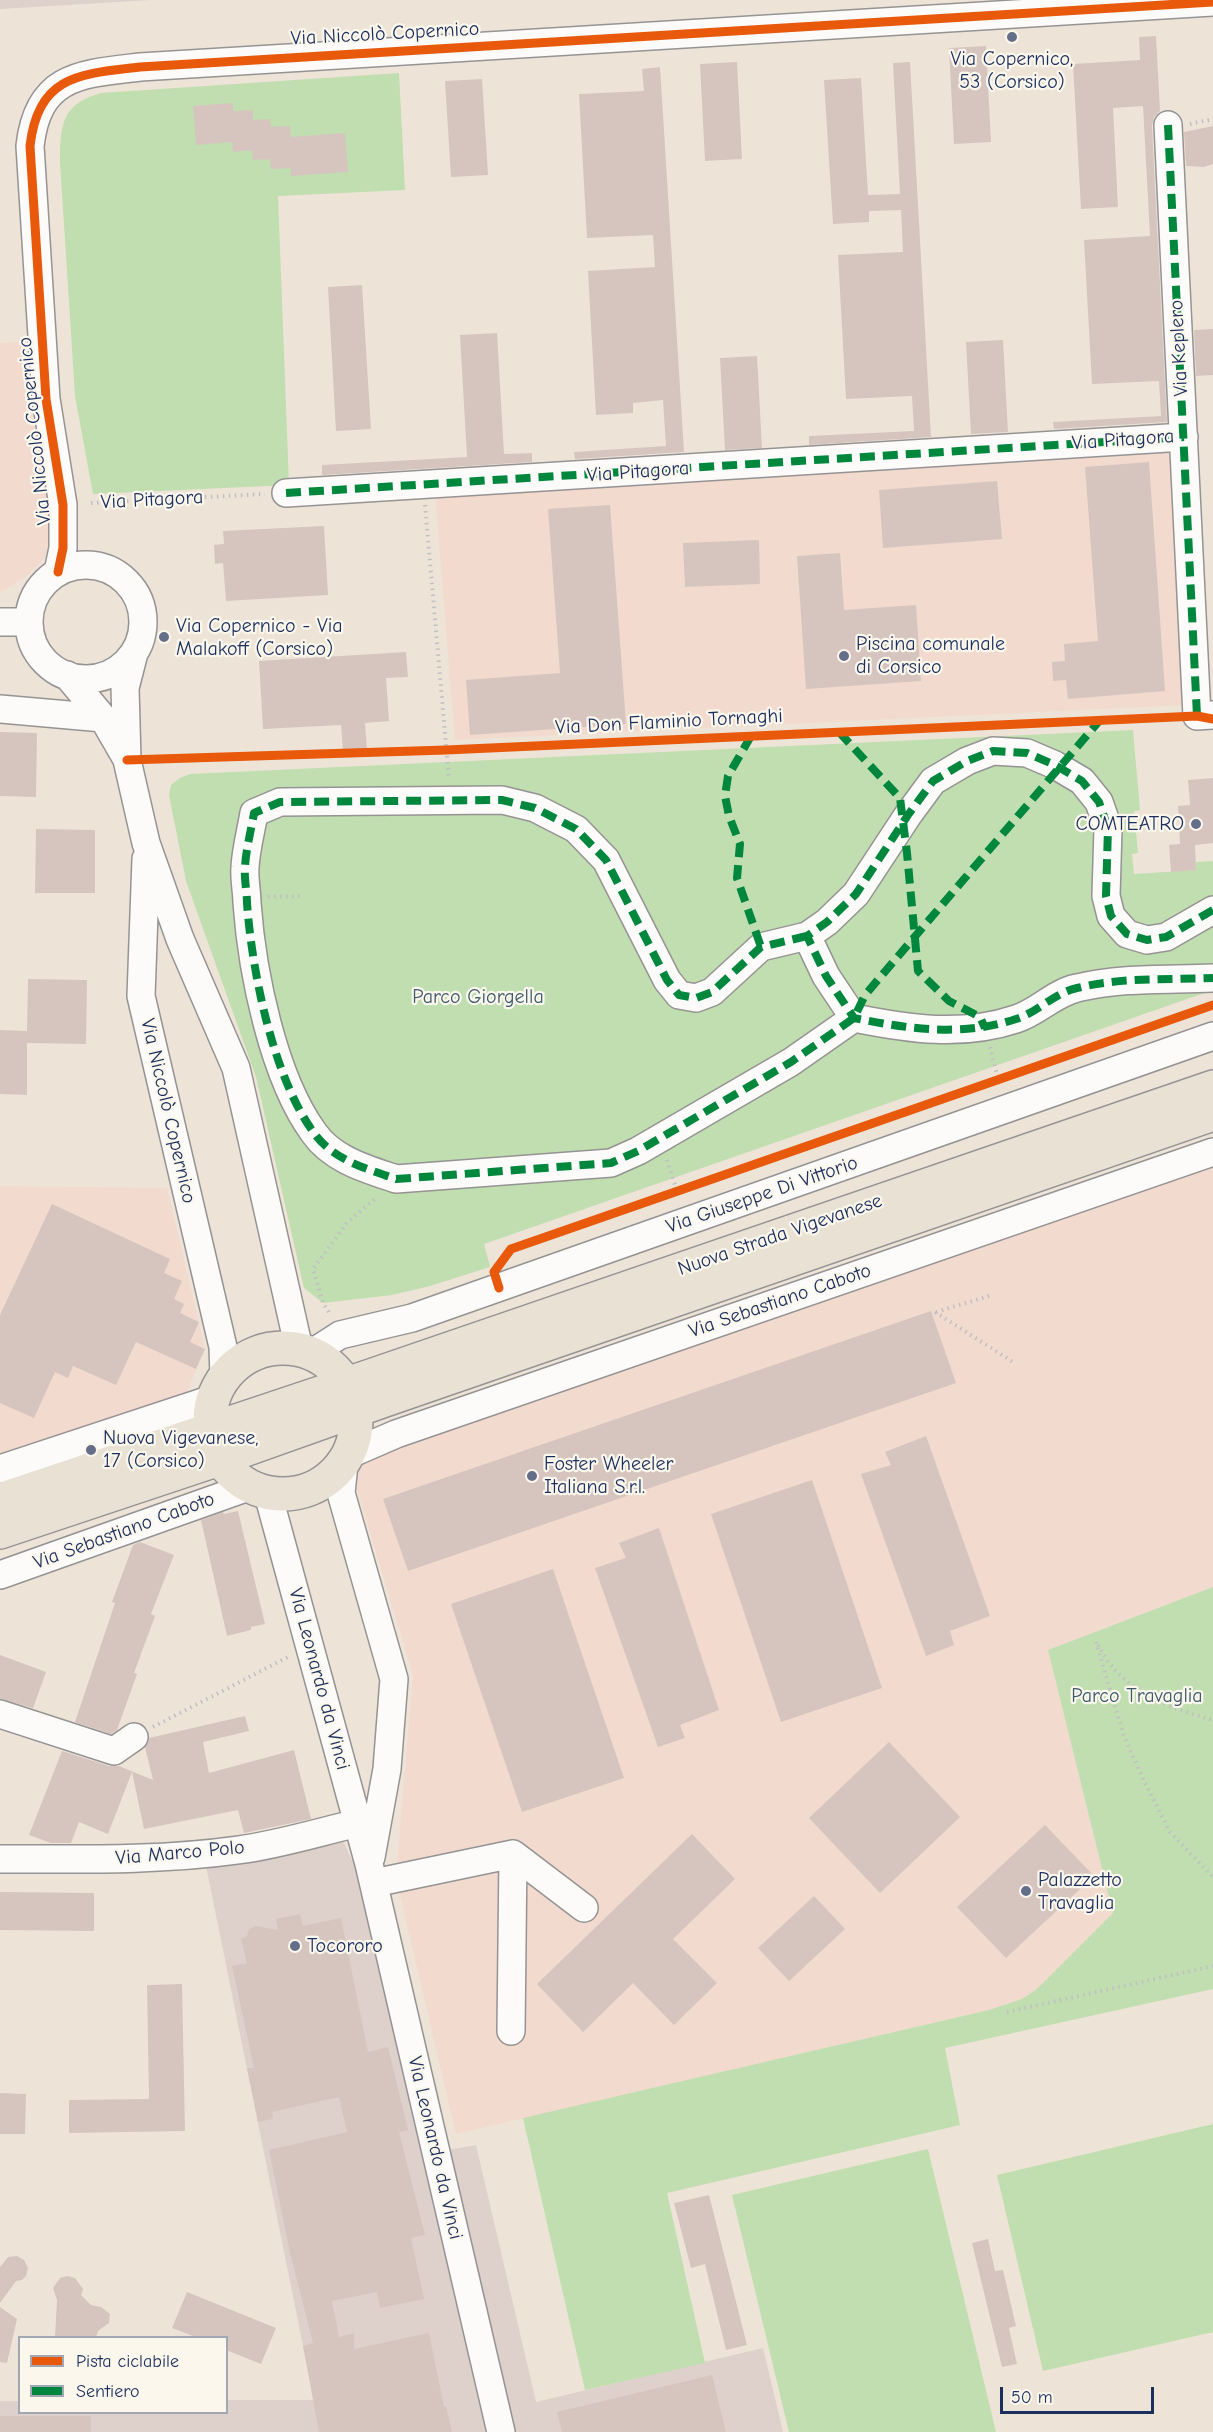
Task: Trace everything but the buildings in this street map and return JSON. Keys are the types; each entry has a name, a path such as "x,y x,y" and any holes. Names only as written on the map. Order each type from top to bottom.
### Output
{"main road":[{"name":"Nuova Strada Vigevanese","path":"351,1397 1213,1087"},
{"name":"Nuova Strada Vigevanese","path":"0,1500 216,1416 351,1397 1213,1114"},
{"name":"Nuova Strada Vigevanese","path":"0,1532 216,1416 238,1363 261,1351 288,1348 306,1351"},
{"path":"216,1416 237,1479 258,1490 291,1495 310,1490 332,1477 347,1459 355,1439 351,1397 334,1368 306,1351"}],"street":[{"name":"Via Niccolò Copernico","path":"58,572 63,548 63,505 46,399 30,146 36,116 44,102 63,83 76,76 140,67 1213,2"},
{"name":"Via Keplero","path":"1168,125 1184,436 1205,715"},
{"name":"Via Pitagora","path":"286,493 1184,436"},
{"path":"63,505 82,540 104,568"},
{"path":"89,565 104,568 118,574 138,598 143,622 142,635 134,653 125,663 104,676 79,678 67,675 53,668 36,650 29,622 35,596 41,586 58,572 74,566 89,565"},
{"path":"0,622 29,622"},
{"name":"Via Niccolò Copernico","path":"134,653 125,688 127,760 146,843 180,939 236,1068 306,1351"},
{"path":"67,675 103,718 127,760"},
{"path":"0,709 103,718"},
{"path":"1213,910 1166,937 1147,940 1127,934 1111,916 1106,896 1108,828 1099,802 1082,781 1055,765 1027,753 993,751 967,760 933,782 908,814 856,894 827,922 807,936 761,947 712,992 696,999 679,994 667,980 606,860 576,829 535,808 502,800 280,802 254,813 245,868 250,943 274,1050 291,1092 314,1134 339,1156 363,1168 396,1179 611,1163 660,1138 791,1062 855,1018 944,1031 985,1028 1019,1018 1052,998 1075,988 1137,978 1213,978"},
{"name":"Via Niccolò Copernico","path":"146,843 141,996 223,1347 216,1416"},
{"path":"807,936 826,976 855,1018"},
{"name":"Via Giuseppe Di Vittorio","path":"306,1351 340,1335 412,1318 1213,1036"},
{"name":"Via Sebastiano Caboto","path":"347,1459 396,1434 1213,1152"},
{"path":"0,1469 216,1416"},
{"name":"Via Leonardo da Vinci","path":"347,1459 341,1493 394,1679 387,1769 372,1874"},
{"name":"Via Sebastiano Caboto","path":"0,1575 258,1490"},
{"name":"Via Leonardo da Vinci","path":"258,1490 310,1647 372,1874 501,2432"},
{"path":"0,1714 114,1750 134,1737"},
{"path":"343,1767 363,1777 373,1776 387,1769"},
{"name":"Via Marco Polo","path":"0,1859 104,1860 188,1856 240,1850 358,1823"},
{"path":"510,2031 513,1854"},
{"path":"372,1874 513,1854 584,1908"}],"path":[{"path":"424,485 450,800"},
{"path":"434,750 458,749"},
{"path":"247,897 300,896"},
{"path":"985,1028 998,1079"},
{"path":"987,1083 1009,1075"},
{"path":"660,1138 672,1193 688,1187"},
{"path":"329,1312 323,1303 313,1269 346,1224 396,1179"},
{"path":"992,1295 935,1312 1013,1362"},
{"path":"1213,1720 1192,1715 1146,1695 1114,1669 1096,1642 1124,1736 1144,1781 1170,1832 1213,1877"},
{"path":"134,1737 310,1647"},
{"path":"1007,2012 1213,1966"}],"shaded area":[{"path":"0,0 151,0 0,9"},
{"path":"26,342 29,402 51,519 51,538 44,559 29,574 0,593 0,343"},
{"path":"1167,445 1175,451 1186,705 455,740 435,493"},
{"path":"1213,1144 1213,1587 1048,1650 1113,1913 1037,1989 1022,1999 989,2010 456,2134 396,1878 413,1675 350,1466 361,1439"},
{"path":"0,1186 167,1188 205,1349 172,1427 0,1484"},
{"path":"343,1841 358,1873 426,2154 476,2145 536,2402 763,2348 783,2432 0,2432 0,2401 18,2401 18,2414 228,2414 228,2400 314,2400 205,1861"}],"green space":[{"path":"399,73 405,190 278,196 289,485 93,494 75,396 60,162 63,126 71,110 78,103 101,93"},
{"name":"Parco Giorgella","path":"1133,730 1140,810 1134,811 1138,853 1132,854 1134,874 1196,870 1196,862 1213,861 1213,990 484,1244 490,1267 392,1295 323,1303 304,1288 256,1077 186,881 169,795 171,785 180,778 190,774"},
{"name":"Parco Travaglia","path":"1213,1587 1213,1989 945,2048 960,2125 667,2193 705,2363 585,2390 523,2118 989,2010 1022,1999 1037,1989 1113,1913 1048,1650"},
{"path":"1213,2124 1213,2332 1043,2371 997,2175"},
{"path":"928,2149 996,2432 789,2432 732,2195"}],"marked path":[{"path":"1168,125 1197,716"},
{"path":"286,493 1184,437"},
{"path":"807,936 761,947 712,992 696,998 679,995 667,980 606,860 576,829 535,808 502,800 280,802 254,813 246,854 245,876 250,930 267,1023 276,1054 300,1110 314,1133 331,1150 351,1162 396,1179 611,1163 638,1151 791,1062 854,1018 865,995 1100,720"},
{"path":"839,732 900,798 918,971 949,1001 980,1017 985,1028"},
{"path":"751,736 728,776 725,796 729,816 740,844 737,878 761,947"},
{"path":"1213,910 1166,937 1147,940 1127,934 1111,916 1106,896 1108,828 1099,802 1082,781 1055,765 1027,753 993,751 967,761 933,781 856,894 827,922 807,936 826,976 854,1018 915,1028 956,1029 996,1025 1024,1016 1069,990 1094,984 1213,978"}],"cycle path":[{"path":"58,572 63,548 63,505 46,399 30,146 42,105 52,92 66,82 99,72 140,67 1213,2"},
{"name":"Via Don Flaminio Tornaghi","path":"127,760 446,750 1197,716 1213,719"},
{"path":"499,1288 494,1272 511,1249 1213,1005"}],"place":[{"name":"Via Copernico, 53 (Corsico)","path":"1012,37"},
{"name":"Via Copernico - Via Malakoff (Corsico)","path":"164,637"},
{"name":"Piscina comunale di Corsico","path":"844,656"},
{"name":"COMTEATRO","path":"1196,824"},
{"name":"Nuova Vigevanese, 17 (Corsico)","path":"91,1450"},
{"name":"Foster Wheeler Italiana S.r.l.","path":"532,1476"},
{"name":"Palazzetto Travaglia","path":"1026,1891"},
{"name":"Tocororo","path":"295,1946"}]}
